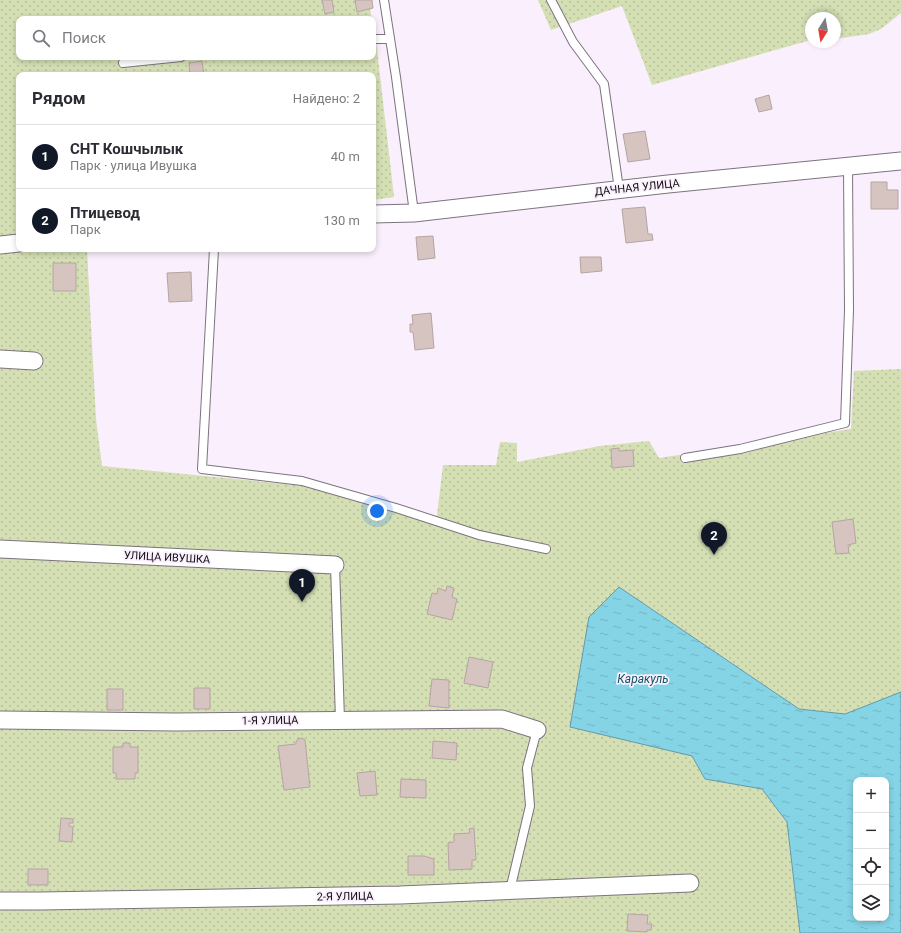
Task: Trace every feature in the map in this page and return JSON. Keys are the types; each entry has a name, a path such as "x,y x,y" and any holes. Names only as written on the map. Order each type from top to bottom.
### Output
{"street":[{"name":"ДАЧНАЯ УЛИЦА","path":"376,214 414,212 620,189 901,161"},
{"path":"0,245 16,244"},
{"path":"0,359 34,361"},
{"name":"УЛИЦА ИВУШКА","path":"0,549 334,565"},
{"name":"1-Я УЛИЦА","path":"0,720 176,722 502,719 538,730"},
{"name":"2-Я УЛИЦА","path":"0,901 400,895 690,883"}],"lane":[{"path":"384,0 414,212"},
{"path":"551,0 573,42 604,84 620,189"},
{"path":"376,39 390,39"},
{"path":"124,63 152,60"},
{"path":"685,458 740,448 845,422 848,310 848,166"},
{"path":"214,252 202,469 302,481 396,508 479,535 546,549"},
{"path":"334,565 340,720"},
{"path":"510,890 530,806 527,768 538,730"}],"green space":[{"path":"0,0 368,0 371,16 16,16 16,60 376,60 376,41 394,197 376,200 376,72 16,72 16,252 87,252 96,419 102,466 316,487 436,524 443,465 496,465 500,442 517,443 517,462 600,446 649,441 659,458 851,429 854,371 901,369 901,692 845,714 799,709 619,587 570,727 692,756 705,779 762,789 787,822 800,933 0,933"},
{"path":"538,0 901,0 901,13 881,29 869,34 841,38 841,12 805,12 805,42 652,85 622,6 551,30"}],"water":[{"name":"Каракуль","path":"619,587 799,709 845,714 901,692 901,933 800,933 787,822 762,789 705,779 692,756 570,727 589,617"}],"building":[{"path":"322,0 332,0 334,12 325,14"},
{"path":"355,0 372,0 373,8 357,12"},
{"path":"202,61 204,72 190,72 189,63"},
{"path":"769,95 772,109 759,112 755,99"},
{"path":"645,131 650,159 628,162 623,134"},
{"path":"871,182 887,182 887,190 898,190 898,209 871,209"},
{"path":"645,207 648,234 652,234 653,240 626,243 622,209"},
{"path":"433,236 435,258 418,260 416,237"},
{"path":"580,257 601,257 602,271 581,273"},
{"path":"53,263 76,263 76,291 53,291"},
{"path":"191,272 192,301 169,302 167,273"},
{"path":"431,313 434,348 415,350 413,332 410,332 410,324 413,324 412,315"},
{"path":"619,448 619,451 633,450 634,466 612,468 611,449"},
{"path":"853,519 856,543 848,545 849,553 836,554 832,522"},
{"path":"447,586 454,588 452,597 457,599 452,620 427,614 432,593 437,594 438,588 446,591"},
{"path":"469,657 493,662 488,688 464,683"},
{"path":"432,679 449,680 449,708 429,706"},
{"path":"194,688 210,688 210,709 194,709"},
{"path":"107,689 123,689 123,710 107,710"},
{"path":"302,738 305,740 310,787 284,790 278,746 296,744 298,739"},
{"path":"433,741 457,743 456,760 432,758"},
{"path":"123,743 130,743 130,747 138,747 138,773 135,773 135,779 116,779 116,773 113,773 113,747 123,747"},
{"path":"375,771 377,795 360,796 357,773"},
{"path":"401,779 426,780 426,798 400,797"},
{"path":"61,818 73,819 73,823 69,823 69,826 73,827 72,842 59,841"},
{"path":"474,828 476,860 472,860 472,869 449,870 448,843 454,842 454,834 470,833 469,829"},
{"path":"408,856 424,856 434,859 434,875 408,875"},
{"path":"28,869 48,869 48,885 28,885"},
{"path":"628,914 648,915 647,924 652,924 651,930 647,930 647,932 627,931"}],"place":[{"name":"Птицевод","path":"714,555"},
{"name":"СНТ Кошчылык","path":"302,602"}]}
